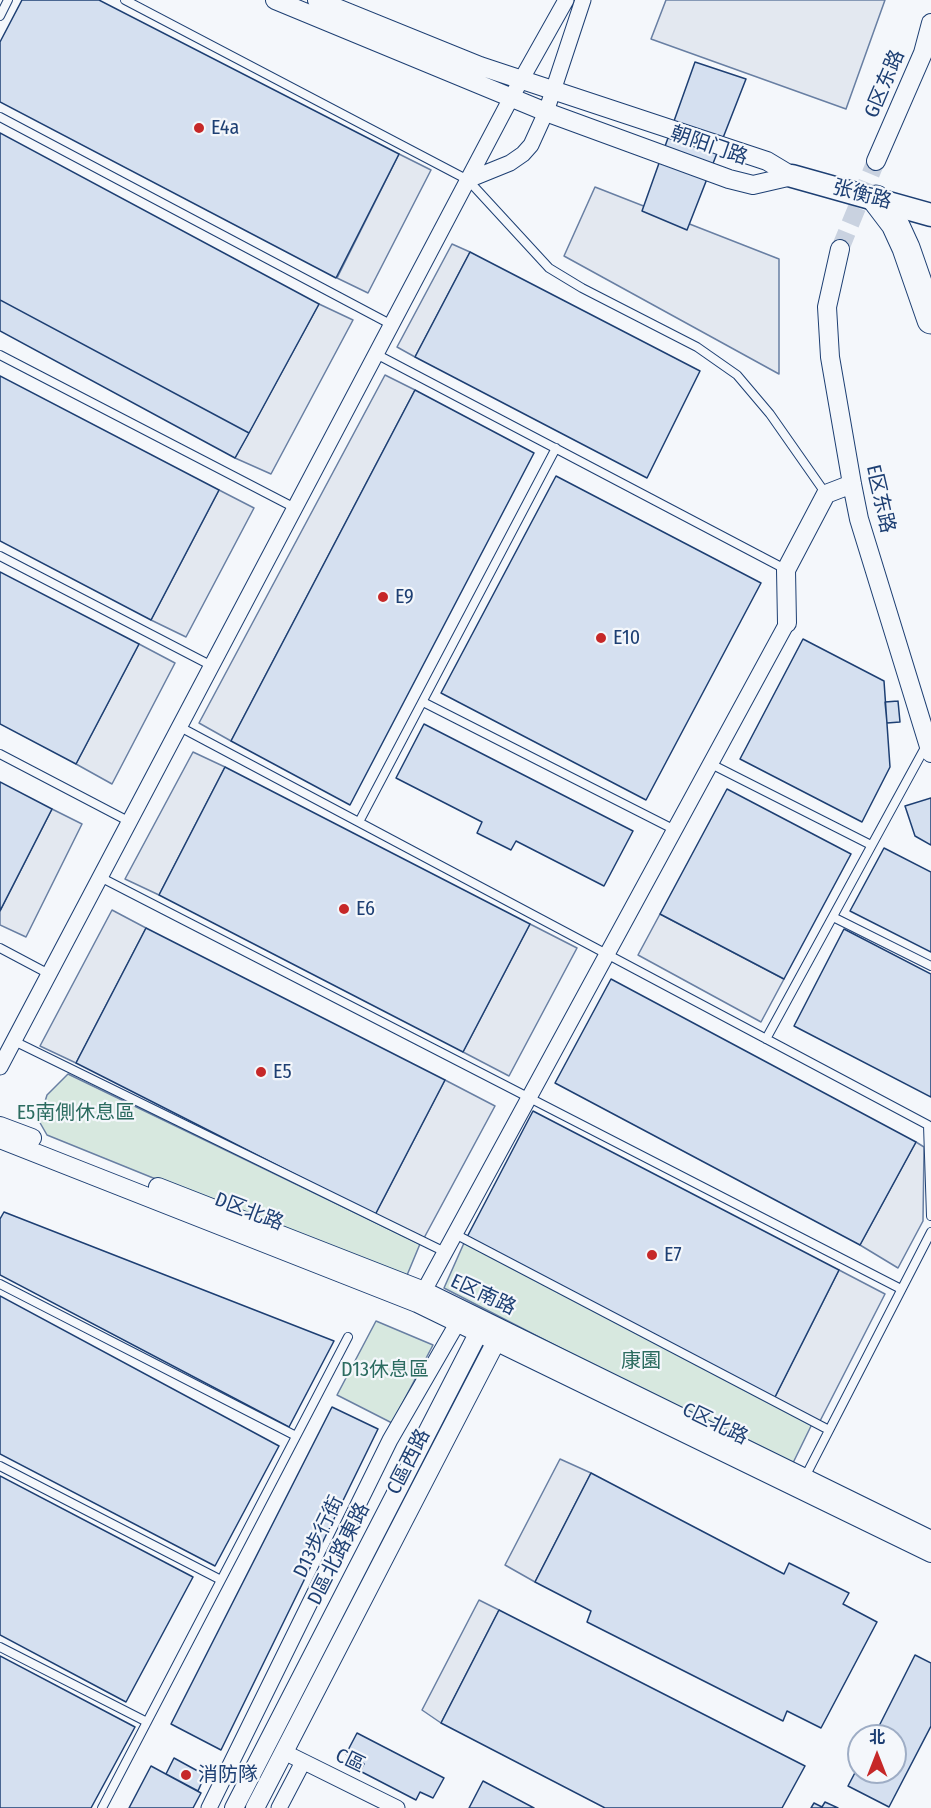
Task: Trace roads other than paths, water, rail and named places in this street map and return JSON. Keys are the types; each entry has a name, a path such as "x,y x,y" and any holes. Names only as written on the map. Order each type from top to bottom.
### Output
{"highway":[{"path":"876,199 895,224 906,248 931,320"}],"main road":[{"name":"张衡路","path":"792,176 931,214"}],"street":[{"name":"朝阳门路","path":"274,0 546,112 729,179 753,184 792,176"},
{"name":"朝阳门路","path":"317,0 480,66 767,161 792,176"},
{"path":"0,1067 521,78 566,0"},
{"path":"468,180 523,154 537,135 583,0"},
{"name":"G区东路","path":"876,161 923,53 931,23"},
{"name":"E区东路","path":"840,249 827,307 830,357 852,484 859,519 929,748"},
{"path":"420,1297 787,623 786,570 826,494 852,484"},
{"name":"E区南路","path":"0,1126 420,1297 500,1335"},
{"name":"D区北路","path":"0,1139 420,1297 458,1322 482,1326"},
{"name":"D13步行街","path":"209,1808 390,1440 458,1322"},
{"name":"D區北路東路","path":"234,1808 482,1326"},
{"name":"C区北路","path":"500,1335 801,1484 931,1553"},
{"name":"C區西路","path":"255,1808 500,1335"},
{"path":"801,1484 931,1540"},
{"name":"C區","path":"284,1752 301,1766 397,1808"},
{"path":"279,1808 301,1766"}],"lane":[{"path":"0,16 8,0"},
{"path":"125,0 468,180 549,268 582,288 697,347 737,375 776,422 826,494"},
{"path":"0,117 392,325"},
{"path":"376,354 786,570"},
{"path":"0,356 295,508"},
{"path":"359,822 556,448"},
{"path":"0,555 212,666"},
{"path":"423,702 675,830"},
{"path":"180,727 928,1125 931,1216"},
{"path":"766,1039 871,845 929,748"},
{"path":"0,754 130,822"},
{"path":"711,764 871,845"},
{"path":"100,877 901,1289"},
{"path":"832,916 931,966"},
{"path":"0,948 49,974"},
{"path":"14,1041 445,1252"},
{"path":"801,1484 931,1232"},
{"path":"455,1234 829,1430"},
{"path":"0,1284 296,1436"},
{"path":"102,1808 348,1337"},
{"path":"0,1467 221,1580"},
{"path":"0,1647 147,1722"}],"tunnel":[{"path":"840,249 876,161"}],"place":[{"name":"E4a","path":"199,128"},
{"name":"E9","path":"383,597"},
{"name":"E10","path":"601,638"},
{"name":"E6","path":"344,909"},
{"name":"E5","path":"261,1072"},
{"name":"E7","path":"652,1255"},
{"name":"消防隊","path":"186,1775"}],"park label":[{"name":"E5南側休息區","path":"76,1113"},
{"name":"康園","path":"641,1361"},
{"name":"D13休息區","path":"385,1370"}]}
